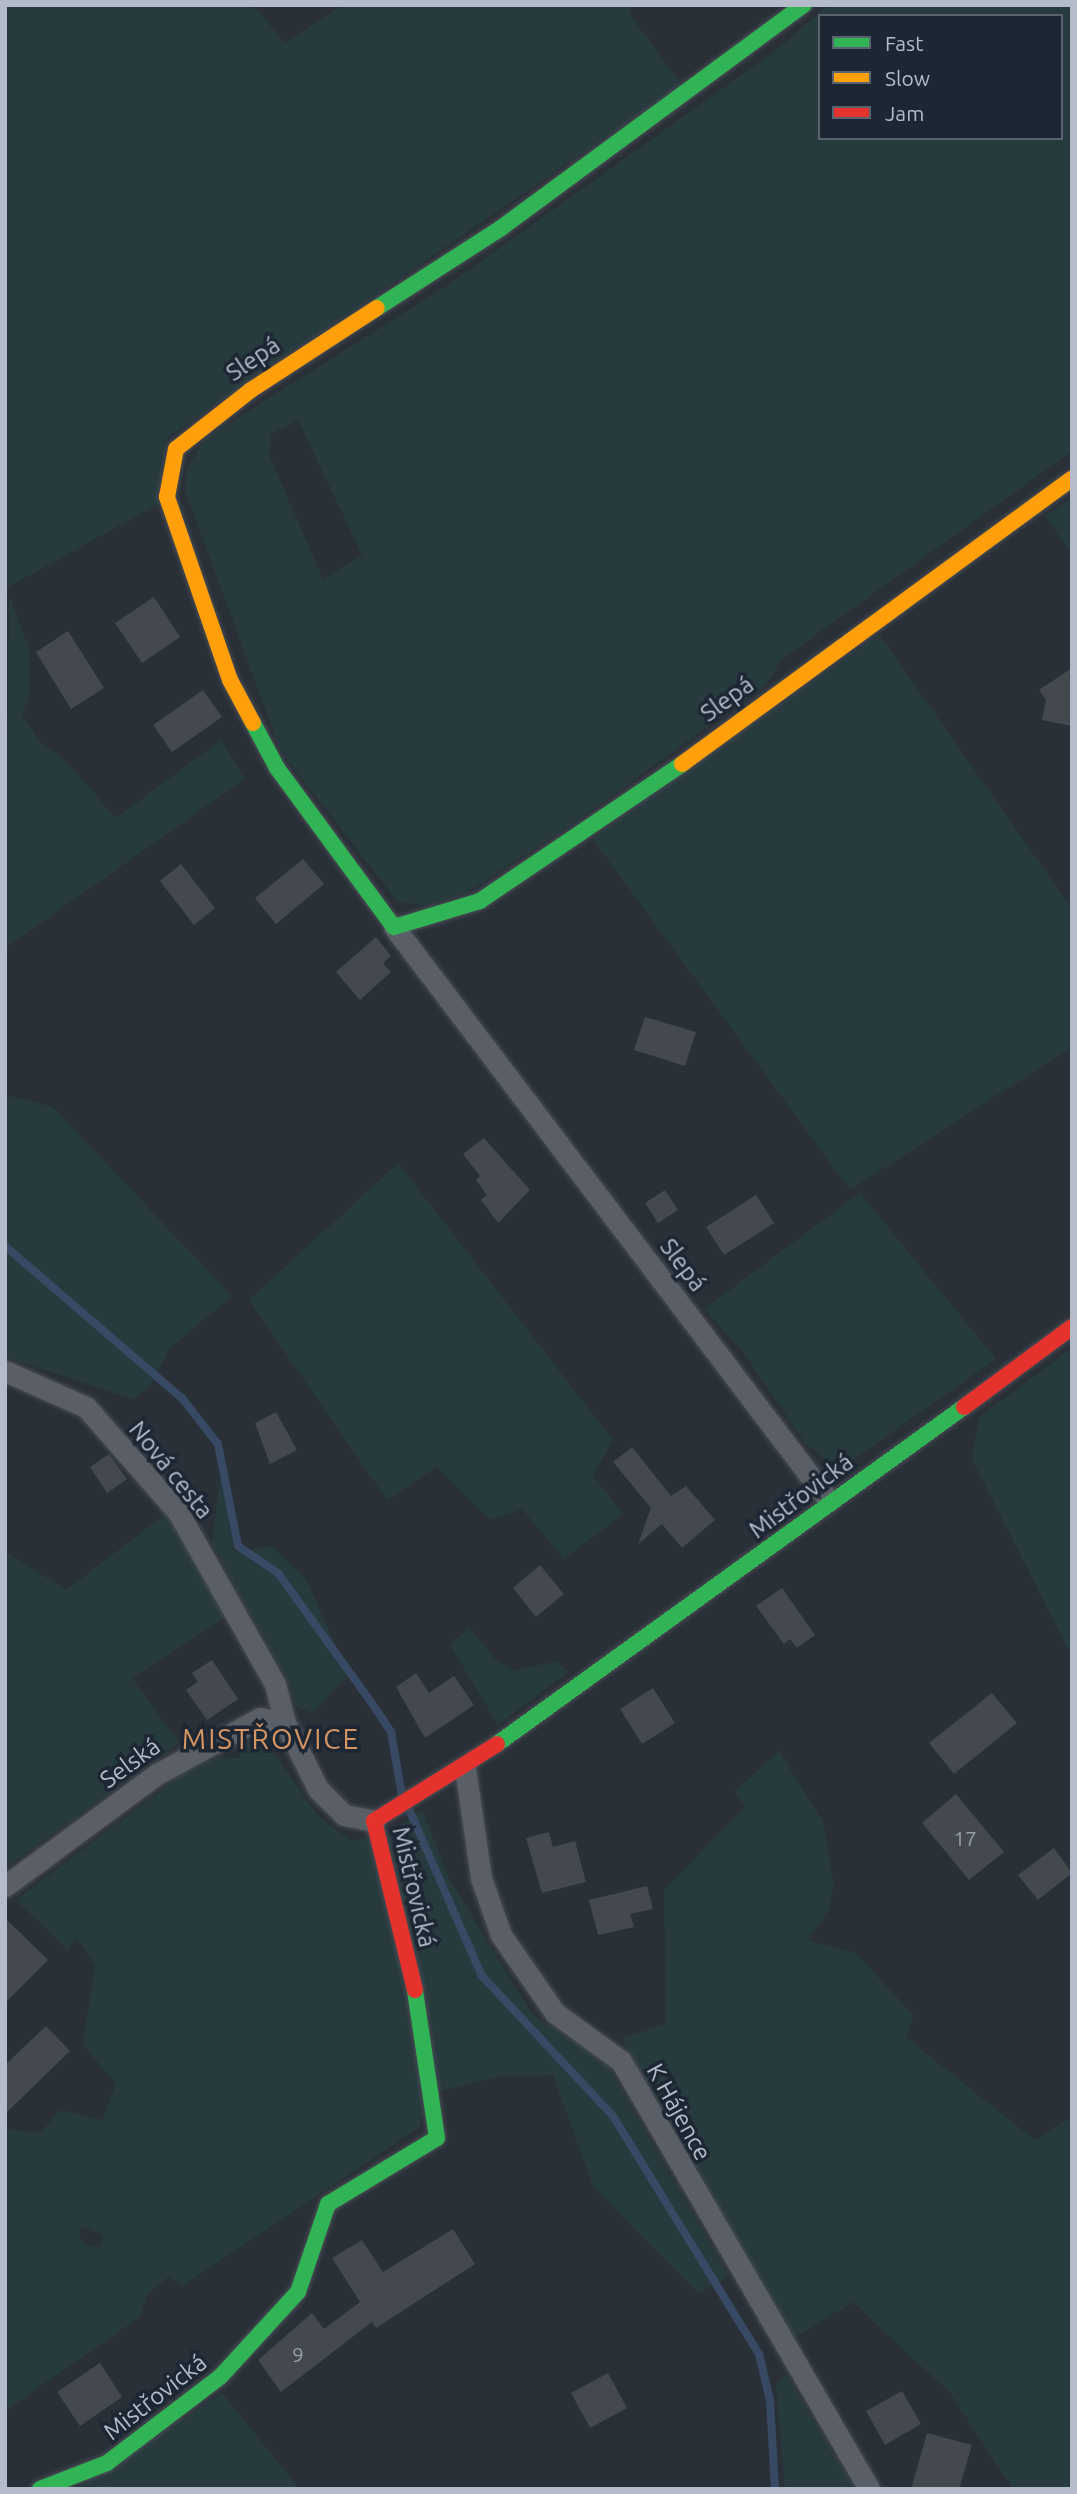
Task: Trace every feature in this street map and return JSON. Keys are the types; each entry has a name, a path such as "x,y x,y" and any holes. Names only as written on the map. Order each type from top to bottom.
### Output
{"street":[{"name":"Slepá","path":"804,5 501,228 251,390 176,449 167,497 230,680 277,768 394,927 829,1501"},
{"name":"Slepá","path":"394,927 480,901 662,779 1072,479"},
{"name":"Mistřovická","path":"40,2489 107,2463 221,2376 298,2292 328,2204 437,2138 425,2030 374,1821 465,1768 1072,1327"},
{"name":"Nová cesta","path":"5,1371 86,1407 178,1512 275,1684 285,1723"},
{"name":"Selská","path":"5,1886 214,1738 260,1718 285,1723"},
{"path":"285,1723 318,1789 344,1815 374,1821"},
{"name":"K Hájence","path":"465,1768 481,1878 501,1935 555,2013 621,2062 869,2489"}],"green space":[{"path":"5,5 253,5 285,43 342,5 636,5 628,12 682,85 167,438 160,503 5,589"},
{"path":"828,5 1072,5 1072,451 781,660 766,685 577,821 466,893 428,906 397,901 281,752 185,490 187,468 206,438 445,287 775,51","holes":["298,420 362,555 323,579 269,455 271,434"]},
{"path":"1072,497 1072,555 1045,516"},
{"path":"9,596 29,648 29,697 22,715 39,741 67,762 116,818 221,740 245,779 5,948"},
{"path":"879,634 1072,909 1072,1047 850,1190 592,838"},
{"path":"5,1095 53,1107 232,1296 169,1349 151,1385 133,1399 5,1357"},
{"path":"398,1163 613,1440 593,1475 623,1514 564,1559 522,1509 491,1520 436,1467 387,1500 249,1300"},
{"path":"860,1193 996,1359 844,1466 832,1465 805,1443 741,1349 704,1309"},
{"path":"1072,1348 1072,1657 972,1459 979,1417"},
{"path":"221,1471 234,1552 272,1546 306,1579 349,1675 312,1713 295,1706 288,1681 212,1544"},
{"path":"168,1512 230,1614 132,1678 179,1743 5,1868 5,1551 66,1590"},
{"path":"469,1627 496,1660 515,1671 556,1661 568,1672 498,1725 450,1645"},
{"path":"263,1737 317,1815 352,1841 393,1831 422,1809 450,1880 532,2014 606,2063 729,2276 698,2293 593,2186 553,2075 499,2076 428,2094 420,2127 184,2285 168,2277 147,2295 140,2317 5,2411 5,2129 40,2133 60,2110 102,2120 116,2084 83,2045 95,1966 77,1938 67,1950 16,1900 185,1772 216,1758 240,1758 239,1741","holes":["85,2226 103,2235 101,2247 84,2245 78,2231"]},
{"path":"779,1751 823,1822 834,1884 830,1908 808,1940 855,1953 914,2015 906,2037 1035,2140 1072,2117 1072,2489 1013,2489 950,2393 853,2302 794,2338 621,2038 666,2024 664,1890 745,1807 735,1791"},
{"path":"786,2374 855,2489 785,2489 776,2384"},
{"path":"222,2393 300,2489 74,2489"}],"building":[{"path":"154,597 180,637 142,663 115,623"},
{"path":"68,631 104,688 71,709 36,652"},
{"path":"1072,668 1072,726 1042,720 1046,700 1039,690"},
{"path":"203,690 222,717 172,752 153,725"},
{"path":"303,859 324,884 276,924 255,898"},
{"path":"181,864 215,908 194,925 160,881"},
{"path":"376,937 391,956 383,963 391,972 360,1000 336,972"},
{"path":"645,1017 696,1032 685,1066 634,1050"},
{"path":"484,1138 530,1190 498,1223 481,1200 487,1195 476,1180 480,1176 463,1154"},
{"path":"665,1190 678,1210 658,1223 645,1203"},
{"path":"756,1195 774,1223 724,1255 706,1227"},
{"path":"276,1412 297,1450 270,1464 255,1423"},
{"path":"632,1447 671,1496 686,1486 715,1520 682,1548 662,1524 638,1544 651,1508 613,1462"},
{"path":"109,1454 127,1479 107,1493 90,1467"},
{"path":"540,1565 564,1594 536,1617 513,1588"},
{"path":"782,1588 815,1635 797,1648 790,1639 784,1644 756,1606"},
{"path":"212,1660 238,1699 207,1720 186,1690 198,1682 192,1673"},
{"path":"416,1673 429,1693 454,1676 474,1705 425,1738 396,1687"},
{"path":"653,1688 675,1723 642,1744 620,1709"},
{"path":"992,1693 1017,1723 954,1774 929,1743"},
{"path":"956,1794 1004,1852 969,1880 922,1823"},
{"path":"549,1832 553,1847 575,1841 586,1882 542,1893 526,1838"},
{"path":"1054,1848 1072,1873 1038,1900 1018,1875"},
{"path":"647,1886 653,1909 630,1914 634,1927 598,1935 589,1900"},
{"path":"5,1918 48,1960 5,2003"},
{"path":"46,2026 70,2051 5,2114 5,2065"},
{"path":"453,2229 475,2264 376,2328 372,2322 281,2392 258,2360 312,2313 324,2329 360,2302 332,2258 362,2240 383,2272"},
{"path":"100,2363 122,2397 80,2426 57,2392"},
{"path":"608,2373 627,2408 590,2428 571,2393"},
{"path":"902,2391 921,2424 885,2445 866,2411"},
{"path":"927,2433 972,2445 959,2489 911,2489"}],"waterway":[{"path":"5,1246 182,1398 218,1444 238,1546 278,1573 391,1732 402,1796"},
{"path":"408,1807 482,1976 613,2116 759,2354 770,2400 775,2489"}],"traffic: fast":[{"path":"377,308 501,228 804,5"},
{"path":"253,723 277,768 394,927 480,901 682,764"},
{"path":"497,1744 964,1407"},
{"path":"40,2489 107,2463 221,2376 298,2292 328,2204 437,2138 415,1990"}],"traffic: slow":[{"path":"253,723 230,680 167,497 176,449 251,390 377,308"},
{"path":"682,764 1072,479"}],"traffic: jam":[{"path":"964,1407 1072,1327"},
{"path":"415,1990 374,1821 497,1744"}],"district":[{"name":"MISTŘOVICE","path":"271,1739"}]}
